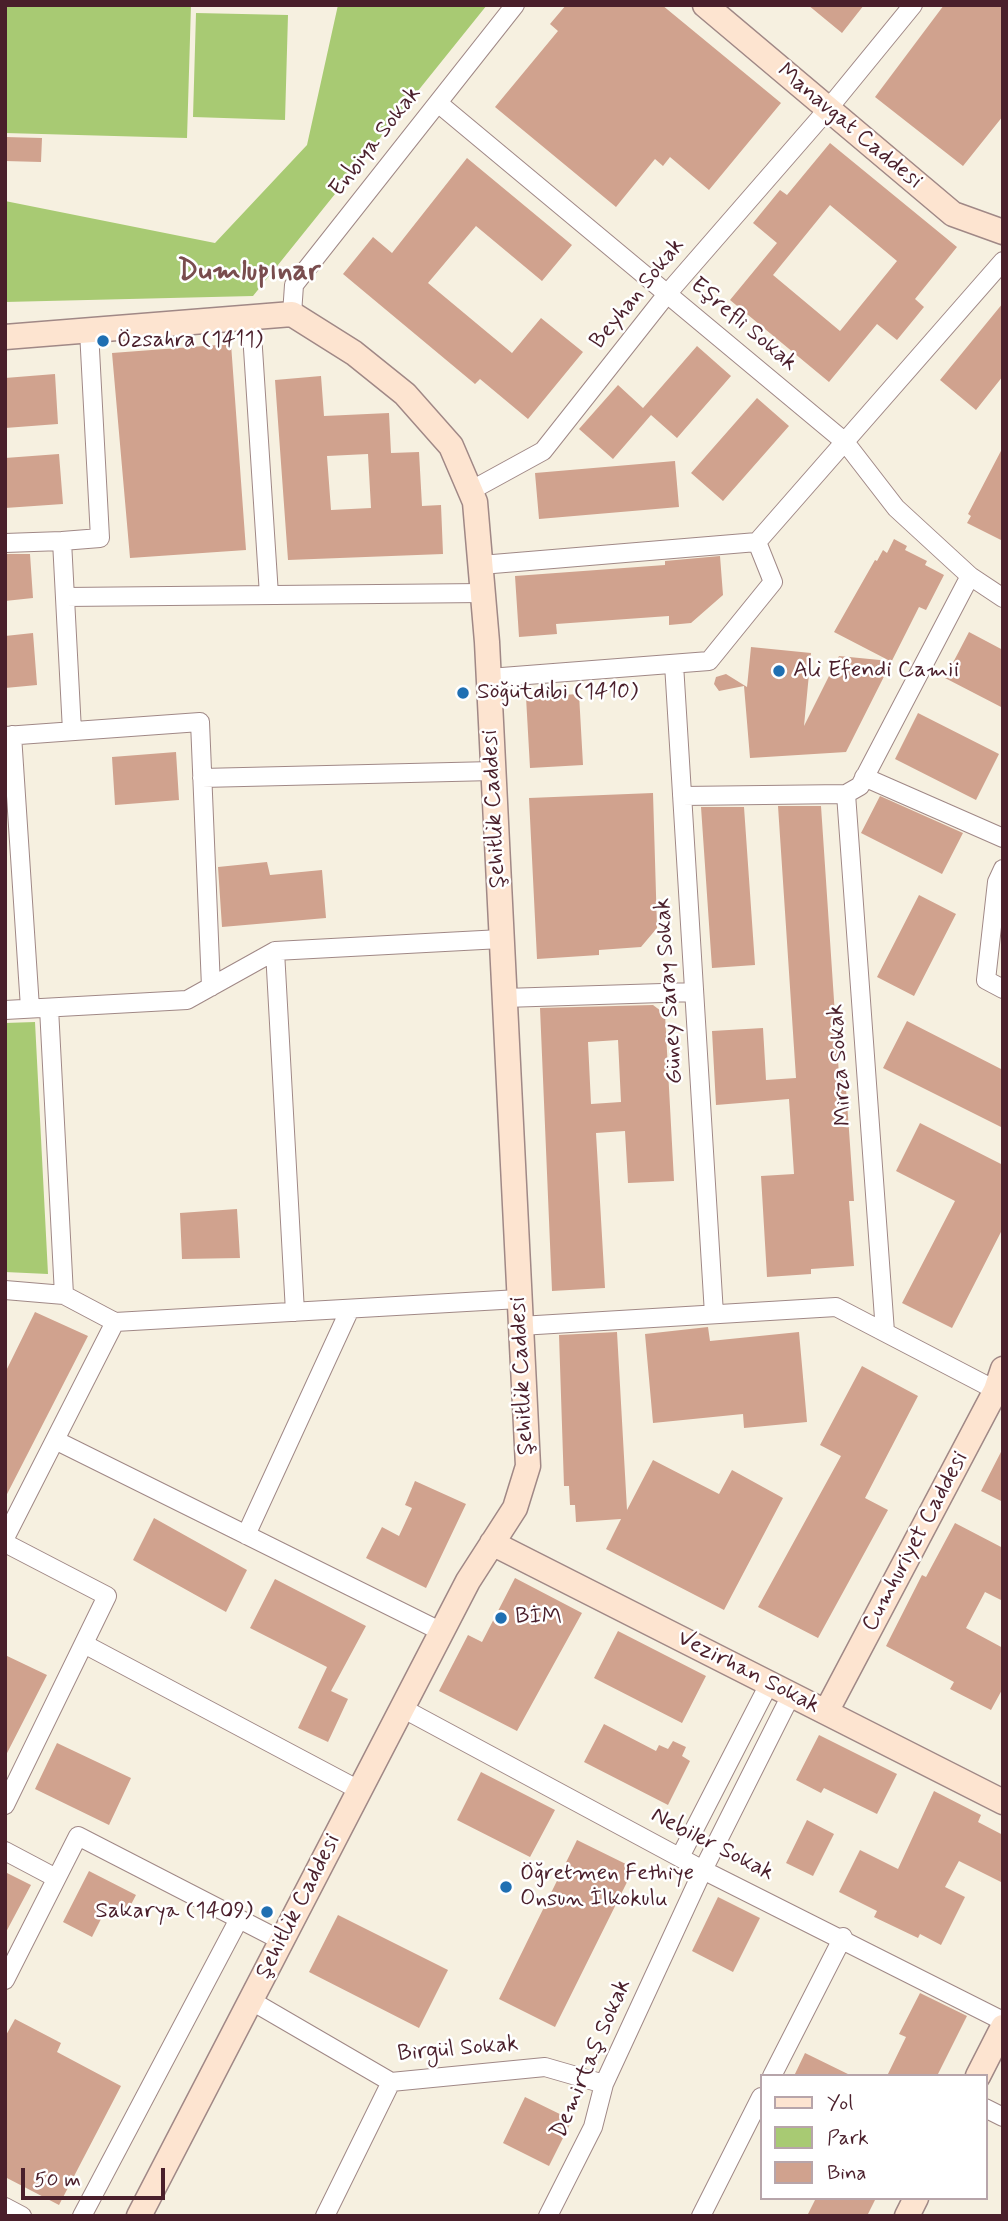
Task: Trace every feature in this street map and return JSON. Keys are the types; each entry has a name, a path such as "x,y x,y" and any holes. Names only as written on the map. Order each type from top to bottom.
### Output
{"street":[{"name":"Enbiya Sokak","path":"292,314 294,285 515,5"},
{"name":"Manavgat Caddesi","path":"705,5 953,214 1003,232"},
{"name":"Beyhan Sokak","path":"470,491 542,451 667,294 828,109 913,5"},
{"name":"Eşrefli Sokak","path":"438,103 845,442 896,508 970,576 1003,598"},
{"path":"481,565 757,542 1003,261"},
{"path":"5,337 292,314"},
{"name":"Şehitlik Caddesi","path":"139,2216 468,1581 515,1508 528,1466 489,678 475,502 451,446 405,394 354,354 292,314"},
{"path":"251,318 269,595"},
{"path":"5,543 100,538 89,331"},
{"path":"62,541 72,731"},
{"path":"489,678 709,662 773,582 757,542"},
{"path":"682,796 846,794 859,786 970,576"},
{"path":"65,597 483,593"},
{"name":"Güney Saray Sokak","path":"674,664 714,1314"},
{"path":"30,1008 9,736 200,722 211,987"},
{"path":"202,778 493,771"},
{"path":"864,777 1003,838"},
{"name":"Mirza Sokak","path":"846,794 885,1332"},
{"path":"1002,985 986,980 997,882 1003,869"},
{"path":"5,1010 187,1000 275,951 501,939"},
{"path":"275,951 295,1312"},
{"path":"504,998 694,992"},
{"path":"49,1007 64,1295"},
{"path":"5,1290 64,1295 115,1322 519,1299"},
{"path":"520,1326 836,1307 1000,1384"},
{"path":"246,1535 350,1309"},
{"path":"5,1805 107,1596 5,1540 115,1322"},
{"name":"Cumhuriyet Caddesi","path":"826,1712 1000,1384"},
{"path":"55,1440 442,1632"},
{"name":"Vezirhan Sokak","path":"492,1543 1003,1802"},
{"path":"84,1644 359,1790"},
{"path":"680,1857 769,1684"},
{"name":"Demirtaş Sokak","path":"548,2216 593,2127 604,2084 703,1870 791,1695"},
{"name":"Nebiler Sokak","path":"402,1708 703,1870 843,1937 1003,2021"},
{"path":"5,1980 78,1836 282,1941"},
{"path":"5,1851 57,1878"},
{"path":"82,2216 239,1919"},
{"path":"773,2074 843,1937"},
{"name":"Birgül Sokak","path":"250,2000 391,2082 545,2067 604,2084"},
{"path":"979,2074 1003,2026"},
{"path":"325,2216 391,2082"},
{"path":"701,2216 760,2099"},
{"path":"987,2109 1003,2117"},
{"path":"908,2216 915,2200"},
{"path":"5,2207 22,2216"}],"green space":[{"path":"5,5 191,5 187,138 5,133"},
{"path":"338,5 487,5 253,296 5,302 5,201 215,243 307,145"},
{"path":"196,13 288,15 285,120 193,117"},
{"path":"35,1022 48,1274 5,1272 5,1023"}],"building":[{"path":"566,5 662,5 781,103 709,190 670,157 663,166 655,159 616,207 495,107 558,31 550,24"},
{"path":"808,5 864,5 842,33"},
{"path":"944,5 1003,5 1003,116 963,166 875,97"},
{"path":"5,137 42,138 41,162 5,161"},
{"path":"830,143 957,247 915,299 924,307 897,340 877,324 829,382 730,300 777,243 753,223 780,190 787,195","holes":["830,205 897,261 840,331 773,275"]},
{"path":"467,158 572,245 542,281 476,226 428,283 512,353 541,318 583,352 528,419 480,379 475,384 343,274 373,237 392,253"},
{"path":"1003,303 1003,376 976,410 940,380"},
{"path":"231,344 246,550 130,558 112,353"},
{"path":"697,346 731,376 677,438 651,415 613,459 579,429 618,385 643,408"},
{"path":"55,374 58,424 5,428 5,378"},
{"path":"321,376 324,416 389,413 391,453 419,452 422,506 441,505 443,554 288,560 275,380","holes":["368,454 371,508 331,510 327,456"]},
{"path":"757,398 789,426 723,501 691,473"},
{"path":"1003,447 1003,541 967,523 971,516 968,514"},
{"path":"59,454 63,504 5,508 5,458"},
{"path":"675,461 679,507 539,519 535,473"},
{"path":"894,539 907,546 905,550 927,561 925,565 944,575 926,610 919,607 846,752 750,758 744,686 719,691 714,684 716,677 726,674 747,687 751,647 811,653 804,726 839,656 890,661 834,632 875,560 877,561 883,550 887,553"},
{"path":"5,554 30,554 33,598 5,601"},
{"path":"720,556 723,595 691,623 669,625 669,616 556,624 557,634 519,637 515,576 665,565 665,561"},
{"path":"969,632 1003,650 1003,708 945,678"},
{"path":"33,633 37,685 5,688 5,636"},
{"path":"579,694 583,765 530,768 526,697"},
{"path":"918,713 999,754 976,800 895,759"},
{"path":"176,752 179,800 115,805 112,757"},
{"path":"653,793 657,928 641,947 599,950 599,955 537,959 529,798"},
{"path":"880,796 963,833 942,874 861,833"},
{"path":"778,806 821,806 839,1075 845,1074 854,1201 849,1201 854,1266 811,1269 811,1274 767,1277 761,1176 794,1174 789,1099 716,1105 712,1031 763,1028 766,1080 796,1078"},
{"path":"701,807 744,807 755,965 712,968"},
{"path":"267,862 270,875 322,870 326,918 222,927 218,867"},
{"path":"919,895 956,914 914,996 877,977"},
{"path":"653,1005 665,1014 674,1181 628,1183 625,1131 596,1133 605,1288 552,1291 540,1008","holes":["618,1040 621,1102 591,1104 588,1042"]},
{"path":"907,1021 1003,1070 1003,1128 883,1068"},
{"path":"920,1123 1003,1165 1003,1228 952,1328 902,1303 955,1201 896,1171"},
{"path":"237,1209 240,1258 182,1259 180,1213"},
{"path":"35,1312 88,1336 5,1498 5,1373"},
{"path":"708,1327 710,1341 799,1332 807,1422 744,1428 743,1414 653,1423 645,1334"},
{"path":"617,1332 627,1510 653,1460 719,1494 732,1470 783,1498 724,1610 606,1549 621,1519 576,1522 575,1505 570,1505 569,1486 564,1486 559,1335"},
{"path":"862,1366 918,1396 865,1498 888,1510 818,1638 758,1607 841,1456 820,1445"},
{"path":"1003,1448 1003,1502 981,1491"},
{"path":"415,1481 466,1504 426,1588 366,1558 382,1527 399,1536 412,1508 405,1505"},
{"path":"154,1518 247,1570 226,1612 133,1560"},
{"path":"955,1523 1003,1548 1003,1601 985,1592 966,1628 1003,1648 1003,1688 991,1710 950,1689 954,1682 886,1646 922,1575 926,1577"},
{"path":"515,1578 582,1613 517,1731 439,1691 468,1635 482,1642"},
{"path":"275,1579 366,1626 331,1691 348,1699 328,1742 298,1728 327,1667 250,1628"},
{"path":"618,1631 706,1676 682,1723 594,1678"},
{"path":"5,1655 47,1675 5,1757"},
{"path":"604,1724 656,1751 659,1745 668,1749 673,1741 686,1747 682,1756 690,1761 668,1805 584,1762"},
{"path":"819,1735 897,1774 877,1814 824,1788 821,1793 796,1780"},
{"path":"57,1743 131,1778 109,1825 35,1789"},
{"path":"481,1772 555,1810 530,1857 457,1820"},
{"path":"934,1791 981,1815 978,1822 1003,1835 1003,1883 959,1861 945,1887 965,1897 941,1945 920,1934 918,1938 874,1917 877,1911 839,1892 860,1850 898,1869"},
{"path":"807,1820 834,1834 813,1876 786,1863"},
{"path":"577,1840 634,1868 555,2027 499,1999"},
{"path":"89,1871 136,1895 124,1918 106,1909 92,1937 63,1922"},
{"path":"5,1872 31,1885 5,1934"},
{"path":"718,1897 760,1918 733,1972 692,1951"},
{"path":"338,1915 448,1970 419,2028 309,1972"},
{"path":"920,1993 967,2016 938,2074 888,2074 906,2037 899,2034"},
{"path":"15,2019 61,2043 57,2052 121,2086 59,2205 5,2177 5,2037"},
{"path":"805,2053 848,2074 795,2074"},
{"path":"525,2097 572,2120 549,2166 503,2143"},
{"path":"815,2200 875,2200 867,2216 807,2216"}],"place":[{"name":"Özsahra (1411)","path":"103,341"},
{"name":"Ali Efendi Camii","path":"779,671"},
{"name":"Söğütdibi (1410)","path":"463,693"},
{"name":"BİM","path":"501,1618"},
{"name":"Öğretmen Fethiye Onsun İlkokulu","path":"506,1887"},
{"name":"Sakarya (1409)","path":"267,1912"}],"district":[{"name":"Dumlupınar","path":"249,273"}]}
